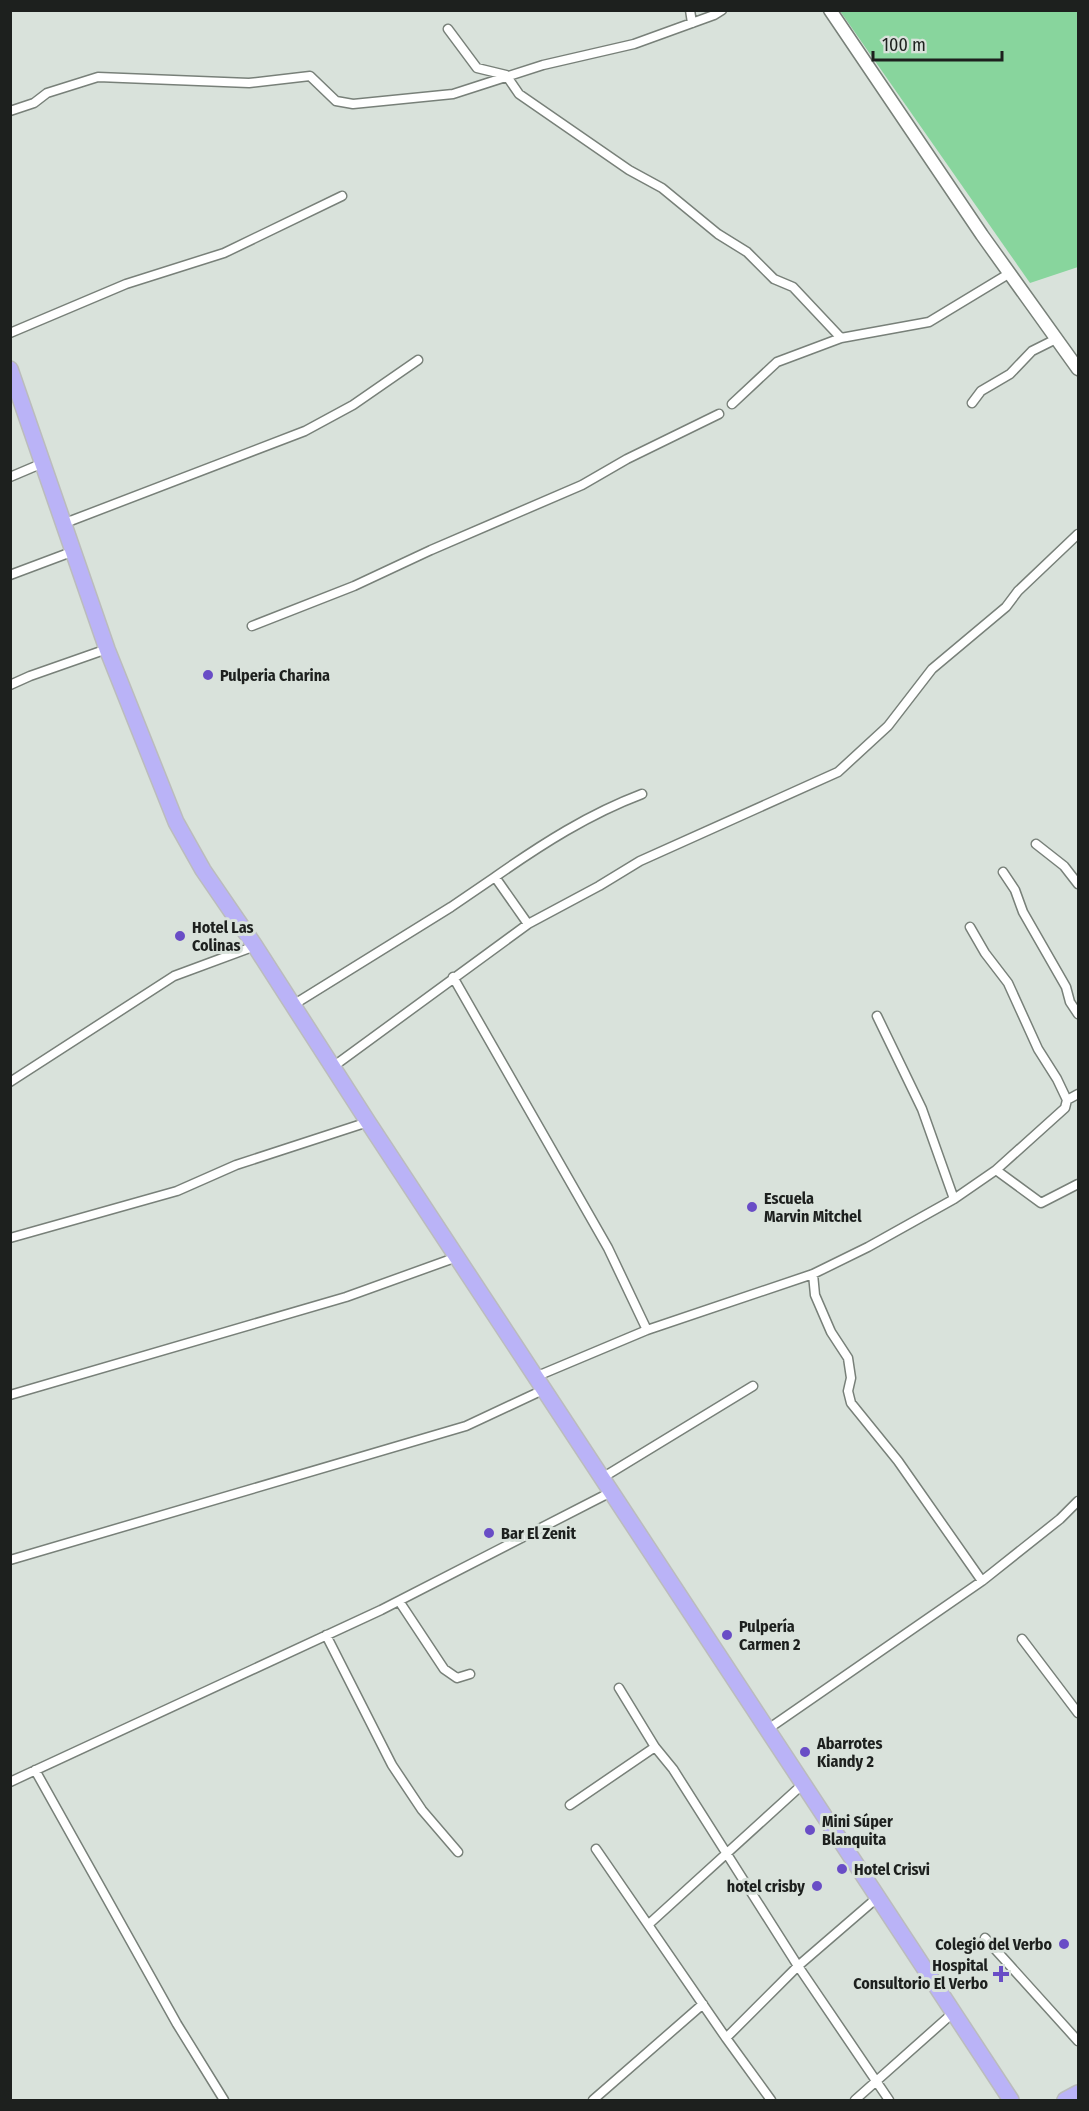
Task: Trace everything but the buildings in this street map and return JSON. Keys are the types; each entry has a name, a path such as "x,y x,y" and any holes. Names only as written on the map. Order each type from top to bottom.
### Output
{"highway":[{"path":"10,369 107,649 176,822 203,870 334,1066 368,1122 1010,2100"},
{"path":"1065,2100 1078,2093"}],"street":[{"path":"690,10 692,23"},
{"path":"10,111 34,103 47,93 98,77 249,83 310,76 336,101 353,104 453,94 506,75 634,44 722,10"},
{"path":"830,10 1078,369"},
{"path":"448,29 477,68 506,75 519,94 630,170 662,188 718,234 747,252 774,279 793,287 841,338"},
{"path":"10,333 126,284 224,253 342,196"},
{"path":"732,404 777,362 841,338 929,322 1010,273"},
{"path":"972,403 981,391 1010,374 1032,351 1056,339"},
{"path":"65,523 305,432 353,405 418,360"},
{"path":"252,626 354,586 582,485 627,459 719,414"},
{"path":"10,477 43,463"},
{"path":"334,1066 528,924 640,861 838,772 888,726 932,669 1006,607 1018,591 1078,534"},
{"path":"10,575 74,551"},
{"path":"10,685 107,649"},
{"path":"293,1005 451,907 540,844 609,807 642,794"},
{"path":"1036,844 1064,866 1078,884"},
{"path":"1003,872 1015,890 1023,912 1066,987 1070,1002 1078,1014"},
{"path":"495,877 528,924"},
{"path":"10,1560 465,1426 539,1383 647,1330 813,1274 868,1247 954,1199 996,1170 1065,1108 1067,1100 1038,1049 1008,983 985,953 970,927"},
{"path":"10,1082 174,976 255,946"},
{"path":"453,977 608,1248 647,1330"},
{"path":"877,1016 922,1109 954,1199"},
{"path":"1067,1100 1078,1094"},
{"path":"10,1238 177,1191 236,1165 368,1122"},
{"path":"996,1170 1041,1203 1078,1184"},
{"path":"10,1395 346,1297 457,1257"},
{"path":"813,1274 815,1295 831,1332 848,1358 851,1378 848,1391 851,1402 898,1461 982,1581"},
{"path":"602,1478 753,1386"},
{"path":"10,1782 399,1601 611,1492"},
{"path":"768,1729 982,1581 1060,1519 1078,1501"},
{"path":"399,1601 444,1669 457,1678 470,1674"},
{"path":"326,1635 392,1765 422,1810 458,1852"},
{"path":"1022,1639 1078,1713"},
{"path":"619,1688 798,1966 889,2100"},
{"path":"570,1805 655,1747"},
{"path":"35,1770 177,2024 224,2100"},
{"path":"649,1924 803,1784"},
{"path":"596,1849 771,2100"},
{"path":"726,2038 798,1966 878,1897"},
{"path":"985,1938 1078,2041"},
{"path":"593,2100 703,2004"},
{"path":"855,2100 954,2012"},
{"path":"1072,2100 1078,2093"}],"green space":[{"path":"840,11 1078,11 1078,267 1030,283"}],"place":[{"name":"Pulperia Charina","path":"208,675"},
{"name":"Hotel Las Colinas","path":"180,936"},
{"name":"Escuela Marvin Mitchel","path":"752,1207"},
{"name":"Bar El Zenit","path":"489,1533"},
{"name":"Pulpería Carmen 2","path":"727,1635"},
{"name":"Abarrotes Kiandy 2","path":"805,1752"},
{"name":"Mini Súper Blanquita","path":"810,1830"},
{"name":"Hotel Crisvi","path":"842,1869"},
{"name":"hotel crisby","path":"817,1886"},
{"name":"Colegio del Verbo","path":"1064,1944"},
{"name":"Hospital Consultorio El Verbo","path":"1001,1974"}]}
